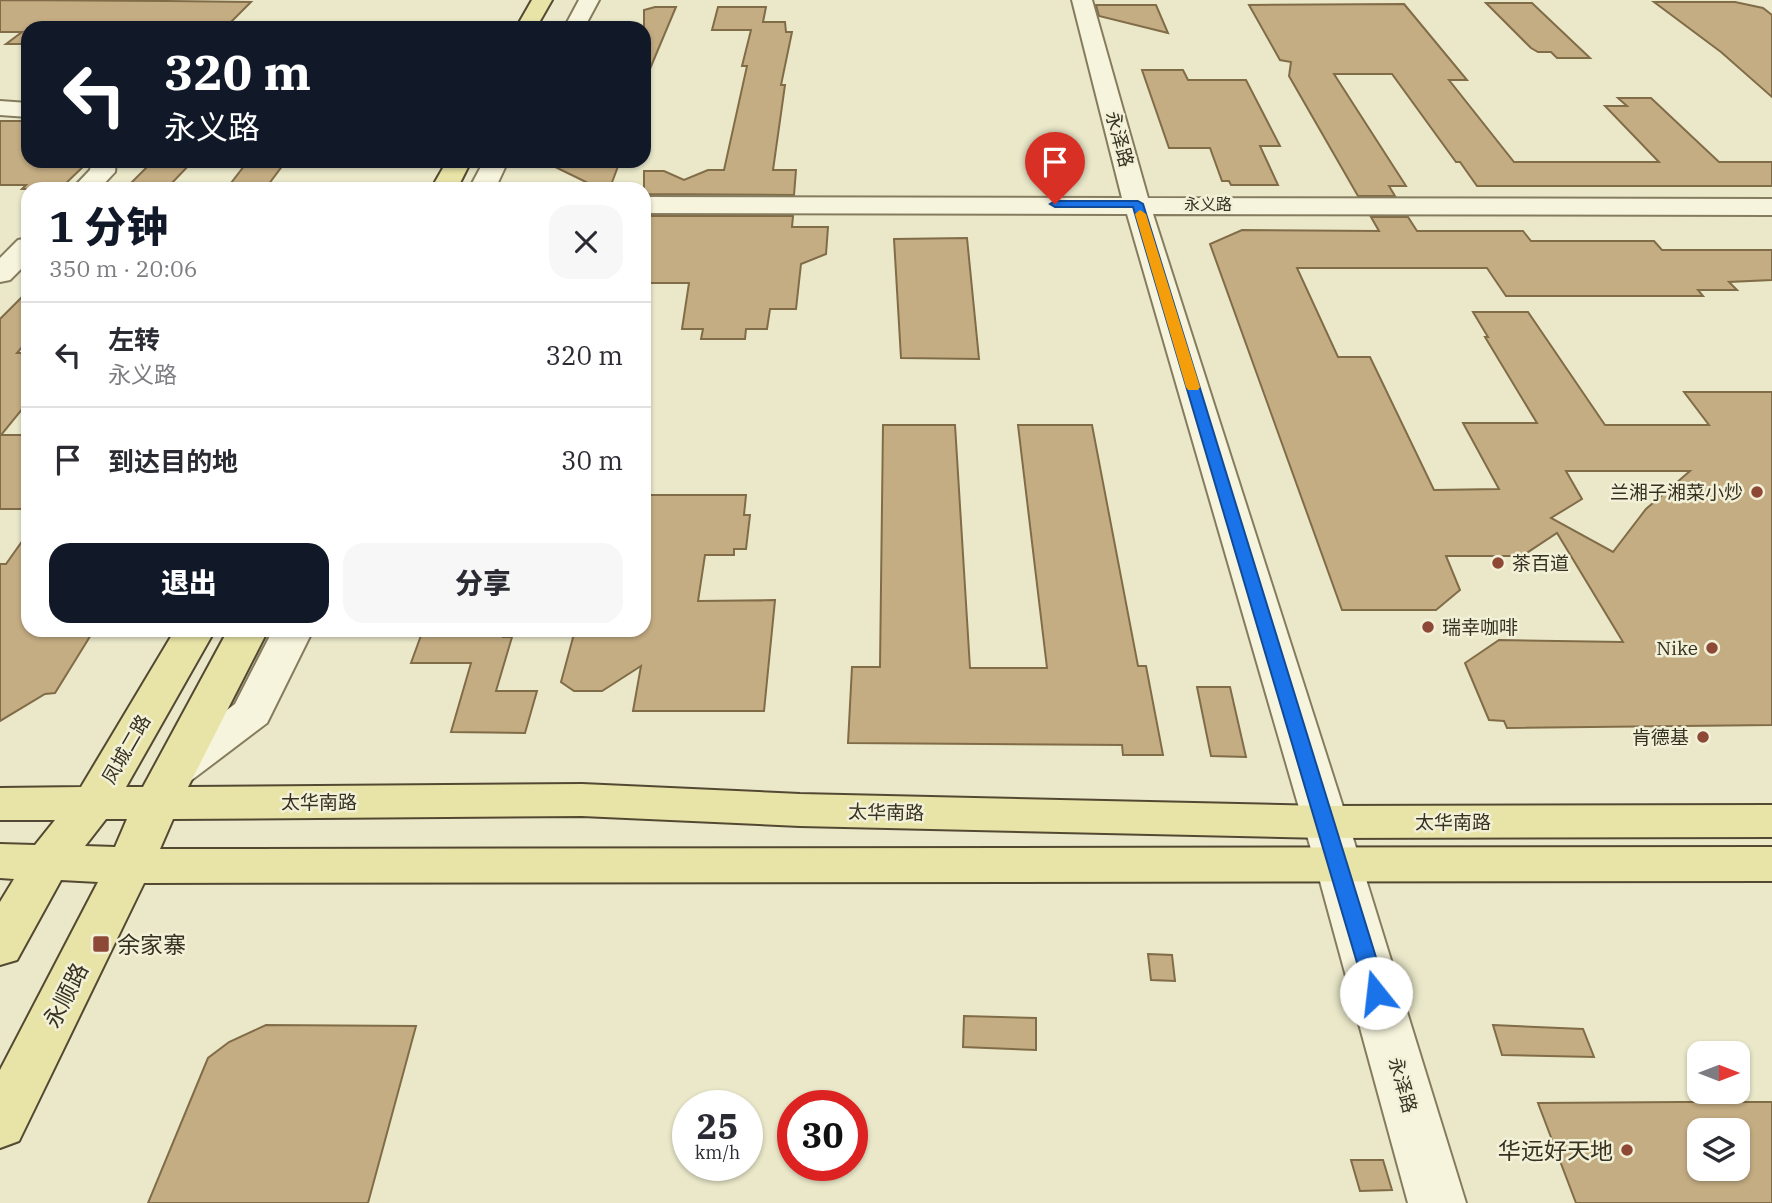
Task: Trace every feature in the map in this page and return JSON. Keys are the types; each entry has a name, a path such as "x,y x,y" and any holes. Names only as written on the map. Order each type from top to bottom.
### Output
{"main road":[{"path":"530,21 542,0"},
{"path":"558,21 568,0"},
{"name":"凤城二路","path":"48,861 95,802 191,637"},
{"path":"130,865 165,787 244,637"},
{"name":"太华南路","path":"0,804 95,802 165,787 582,800 1772,864"},
{"name":"太华南路","path":"0,861 246,867 1331,842 1772,821"},
{"path":"0,947 48,861"},
{"name":"永顺路","path":"0,1124 130,865"}],"street":[{"path":"578,21 589,0"},
{"name":"永泽路","path":"1082,0 1138,204 1437,1203"},
{"path":"0,108 21,110"},
{"path":"92,182 103,168"},
{"name":"永义路","path":"651,205 1772,207"},
{"path":"0,274 21,253"},
{"path":"0,286 21,286"},
{"path":"165,787 253,713 290,637"}],"building":[{"path":"0,0 251,2 232,21 21,21 21,32 0,32"},
{"path":"1654,2 1735,2 1763,8 1772,15 1772,97 1721,52"},
{"path":"1486,3 1532,3 1590,58 1557,58 1551,52 1538,52"},
{"path":"1404,4 1467,80 1449,80 1514,162 1659,162 1605,106 1627,106 1618,98 1651,98 1719,162 1772,162 1772,186 1477,186 1460,162 1456,162 1392,74 1334,74 1406,186 1389,186 1395,196 1358,196 1289,76 1291,62 1280,60 1249,5"},
{"path":"1096,5 1156,5 1168,33 1099,16"},
{"path":"676,7 651,66 651,21 644,21 644,10"},
{"path":"718,7 766,7 763,22 785,22 786,32 792,32 781,85 785,85 773,170 796,170 794,195 651,194 651,182 644,182 644,171 664,171 684,180 708,170 724,170 747,66 742,66 751,30 712,30"},
{"path":"21,33 21,44 6,44"},
{"path":"1142,70 1183,70 1188,80 1246,80 1280,146 1260,146 1278,185 1231,185 1229,181 1222,181 1210,148 1169,148"},
{"path":"0,121 21,121 21,168 82,168 67,182 0,185"},
{"path":"146,168 186,168 173,182 132,182"},
{"path":"243,168 281,168 270,182 232,182"},
{"path":"557,168 617,168 612,182 586,182"},
{"path":"651,216 793,216 792,227 828,227 826,254 801,264 796,309 770,309 767,329 746,329 745,339 701,339 703,329 682,329 689,283 651,283"},
{"path":"1371,217 1408,217 1417,231 1523,231 1531,241 1654,241 1662,250 1772,250 1772,280 1729,282 1737,290 1698,290 1703,296 1506,296 1487,268 1297,268 1338,357 1370,357 1434,490 1499,489 1463,423 1537,423 1473,312 1528,312 1605,425 1709,425 1684,392 1772,392 1772,725 1507,728 1504,721 1489,720 1465,663 1499,640 1623,642 1557,533 1522,556 1446,556 1460,590 1436,610 1342,610 1210,244 1242,230 1379,231","holes":["1566,471 1690,471 1646,509 1613,552 1551,518 1582,499"]},
{"path":"967,238 979,359 901,358 894,239"},
{"path":"21,298 21,348 17,353 21,353 21,411 1,435 21,435 21,509 0,509 0,319"},
{"path":"883,425 955,425 970,668 1047,668 1018,425 1092,425 1138,666 1146,666 1163,755 1123,755 1122,745 848,743 852,667 880,667"},
{"path":"651,495 746,495 744,515 750,515 746,549 734,549 734,555 705,555 698,601 775,600 764,711 633,711 641,666 602,691 574,691 561,682 573,637 651,637"},
{"path":"21,543 21,637 90,637 55,693 45,694 0,721 0,564 6,564"},
{"path":"420,637 512,637 496,691 537,691 525,733 451,732 471,663 411,663"},
{"path":"1197,687 1230,687 1246,757 1211,756"},
{"path":"1148,954 1172,955 1175,981 1151,980"},
{"path":"964,1016 1036,1018 1036,1050 963,1047"},
{"path":"266,1025 416,1026 368,1203 148,1203 208,1058 229,1042"},
{"path":"1493,1025 1583,1029 1594,1057 1502,1055"},
{"name":"华远好天地","path":"1772,1102 1772,1203 1576,1203 1538,1103"},
{"path":"1351,1160 1383,1160 1392,1190 1360,1191"}],"slow traffic":[{"path":"1140,214 1193,387"}],"place":[{"name":"兰湘子湘菜小炒","path":"1757,492"},
{"name":"茶百道","path":"1498,563"},
{"name":"瑞幸咖啡","path":"1428,627"},
{"name":"Nike","path":"1712,648"},
{"name":"肯德基","path":"1703,737"},
{"name":"余家寨","path":"101,944"},
{"name":"华远好天地","path":"1627,1150"}],"route":[{"path":"1055,204 1138,204 1376,993"}]}
